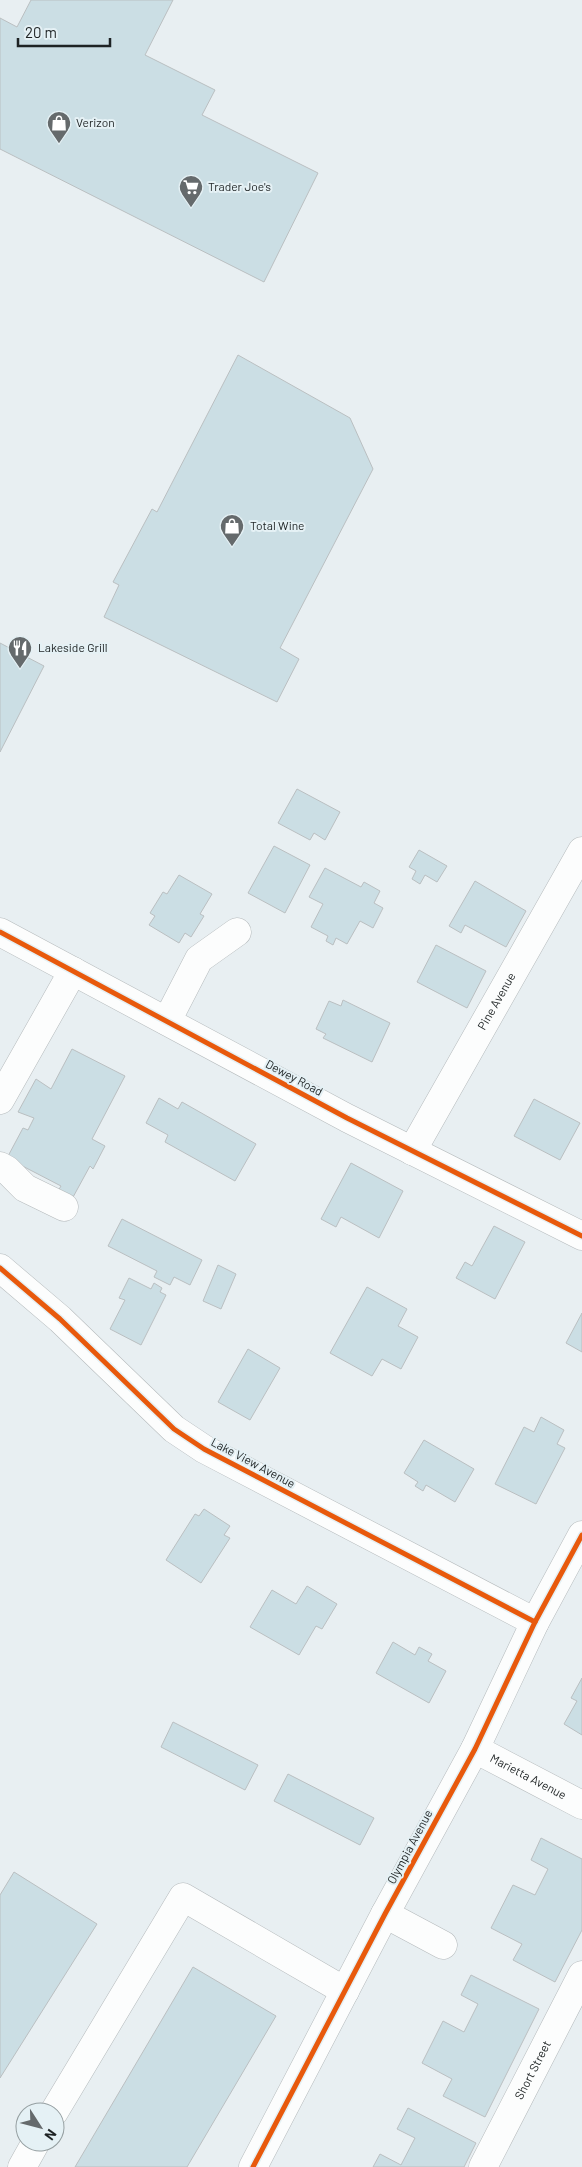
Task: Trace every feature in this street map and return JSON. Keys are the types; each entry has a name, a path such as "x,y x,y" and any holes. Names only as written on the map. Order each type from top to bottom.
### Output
{"street":[{"name":"Pine Avenue","path":"412,1152 582,851"},
{"name":"Dewey Road","path":"0,932 412,1152 582,1236"},
{"path":"167,1021 199,959 237,932"},
{"path":"0,1100 73,970"},
{"path":"0,1166 7,1170 25,1188 64,1207"},
{"name":"Lake View Avenue","path":"0,1268 60,1319 166,1422 204,1449 535,1622"},
{"name":"Olympia Avenue","path":"253,2167 385,1914 475,1749 535,1622 582,1535"},
{"name":"Marietta Avenue","path":"475,1749 582,1805"},
{"path":"60,2102 183,1897 345,1991"},
{"path":"385,1914 443,1945"},
{"name":"Short Street","path":"483,2167 582,1975"},
{"path":"22,2167 30,2152"}],"building":[{"path":"31,0 173,0 145,55 215,90 202,115 318,173 264,282 0,149 0,18 17,27"},
{"name":"Total Wine","path":"238,355 350,418 373,469 280,648 299,659 277,702 104,617 119,585 113,582 152,509 157,512"},
{"path":"0,643 44,666 0,752"},
{"path":"297,789 340,812 325,840 314,833 310,840 278,823"},
{"path":"274,846 310,865 285,913 248,893"},
{"path":"419,850 447,866 437,882 425,875 420,884 412,879 416,871 409,867"},
{"path":"325,868 361,887 364,882 380,891 374,903 383,908 373,928 360,921 347,944 336,938 333,945 326,941 328,936 311,927 323,904 309,897"},
{"path":"179,875 212,894 200,914 204,916 191,937 185,933 179,943 149,925 155,916 150,913 163,892 167,894"},
{"path":"475,881 526,911 506,947 465,925 461,933 449,926"},
{"path":"436,945 486,971 467,1008 417,982"},
{"path":"343,1000 390,1023 372,1062 323,1038 326,1034 316,1029 329,1001 341,1006"},
{"path":"72,1049 125,1076 92,1139 105,1146 93,1169 90,1166 72,1199 58,1191 61,1186 7,1158 23,1128 28,1130 34,1118 18,1112 36,1079 51,1089"},
{"path":"159,1098 178,1109 182,1102 256,1144 235,1181 165,1142 168,1135 146,1123"},
{"path":"534,1099 580,1123 560,1160 514,1136"},
{"path":"351,1163 403,1191 379,1238 341,1217 336,1227 321,1219"},
{"path":"122,1219 202,1260 190,1285 174,1277 170,1285 154,1277 157,1271 108,1246"},
{"path":"494,1226 525,1242 495,1299 456,1278 465,1262 472,1266"},
{"path":"218,1265 236,1274 221,1309 203,1301"},
{"path":"129,1278 151,1289 154,1283 162,1288 160,1292 166,1295 141,1345 110,1329 125,1300 119,1298"},
{"path":"367,1287 407,1309 398,1326 418,1337 401,1369 382,1359 372,1376 330,1353"},
{"path":"582,1313 582,1352 566,1343"},
{"path":"248,1349 280,1368 250,1420 218,1402"},
{"path":"541,1417 564,1430 557,1444 565,1448 536,1504 495,1484 524,1427 534,1432"},
{"path":"424,1440 474,1469 455,1502 426,1485 423,1491 415,1486 418,1482 404,1473"},
{"path":"204,1509 230,1526 224,1535 230,1538 201,1583 166,1560 195,1514 199,1516"},
{"path":"307,1586 337,1604 322,1629 316,1626 299,1655 250,1627 272,1590 296,1604"},
{"path":"393,1642 415,1655 419,1647 432,1654 428,1661 446,1671 429,1703 376,1673"},
{"path":"582,1678 582,1735 564,1724 577,1701 571,1698"},
{"path":"173,1722 258,1765 245,1790 161,1747"},
{"path":"288,1774 374,1818 360,1845 274,1801"},
{"path":"541,1838 582,1859 582,1930 555,1982 513,1960 522,1944 491,1928 513,1885 535,1895 548,1869 531,1860"},
{"path":"14,1872 97,1924 0,2078 0,1895"},
{"path":"193,1967 276,2016 187,2167 75,2167"},
{"path":"471,1975 539,2009 485,2117 443,2096 452,2079 422,2063 443,2021 464,2032 478,2004 461,1995"},
{"path":"408,2108 476,2143 464,2167 373,2167 380,2154 401,2165 415,2138 397,2129"}],"cycle path":[{"path":"0,932 347,1118 582,1236"},
{"path":"0,1268 60,1319 174,1429 204,1449 535,1622"},
{"path":"253,2167 385,1914 475,1749 535,1622 582,1535"}],"place":[{"name":"Verizon","path":"59,144"},
{"name":"Trader Joe's","path":"191,208"},
{"name":"Total Wine","path":"232,547"},
{"name":"Lakeside Grill","path":"20,669"}]}
